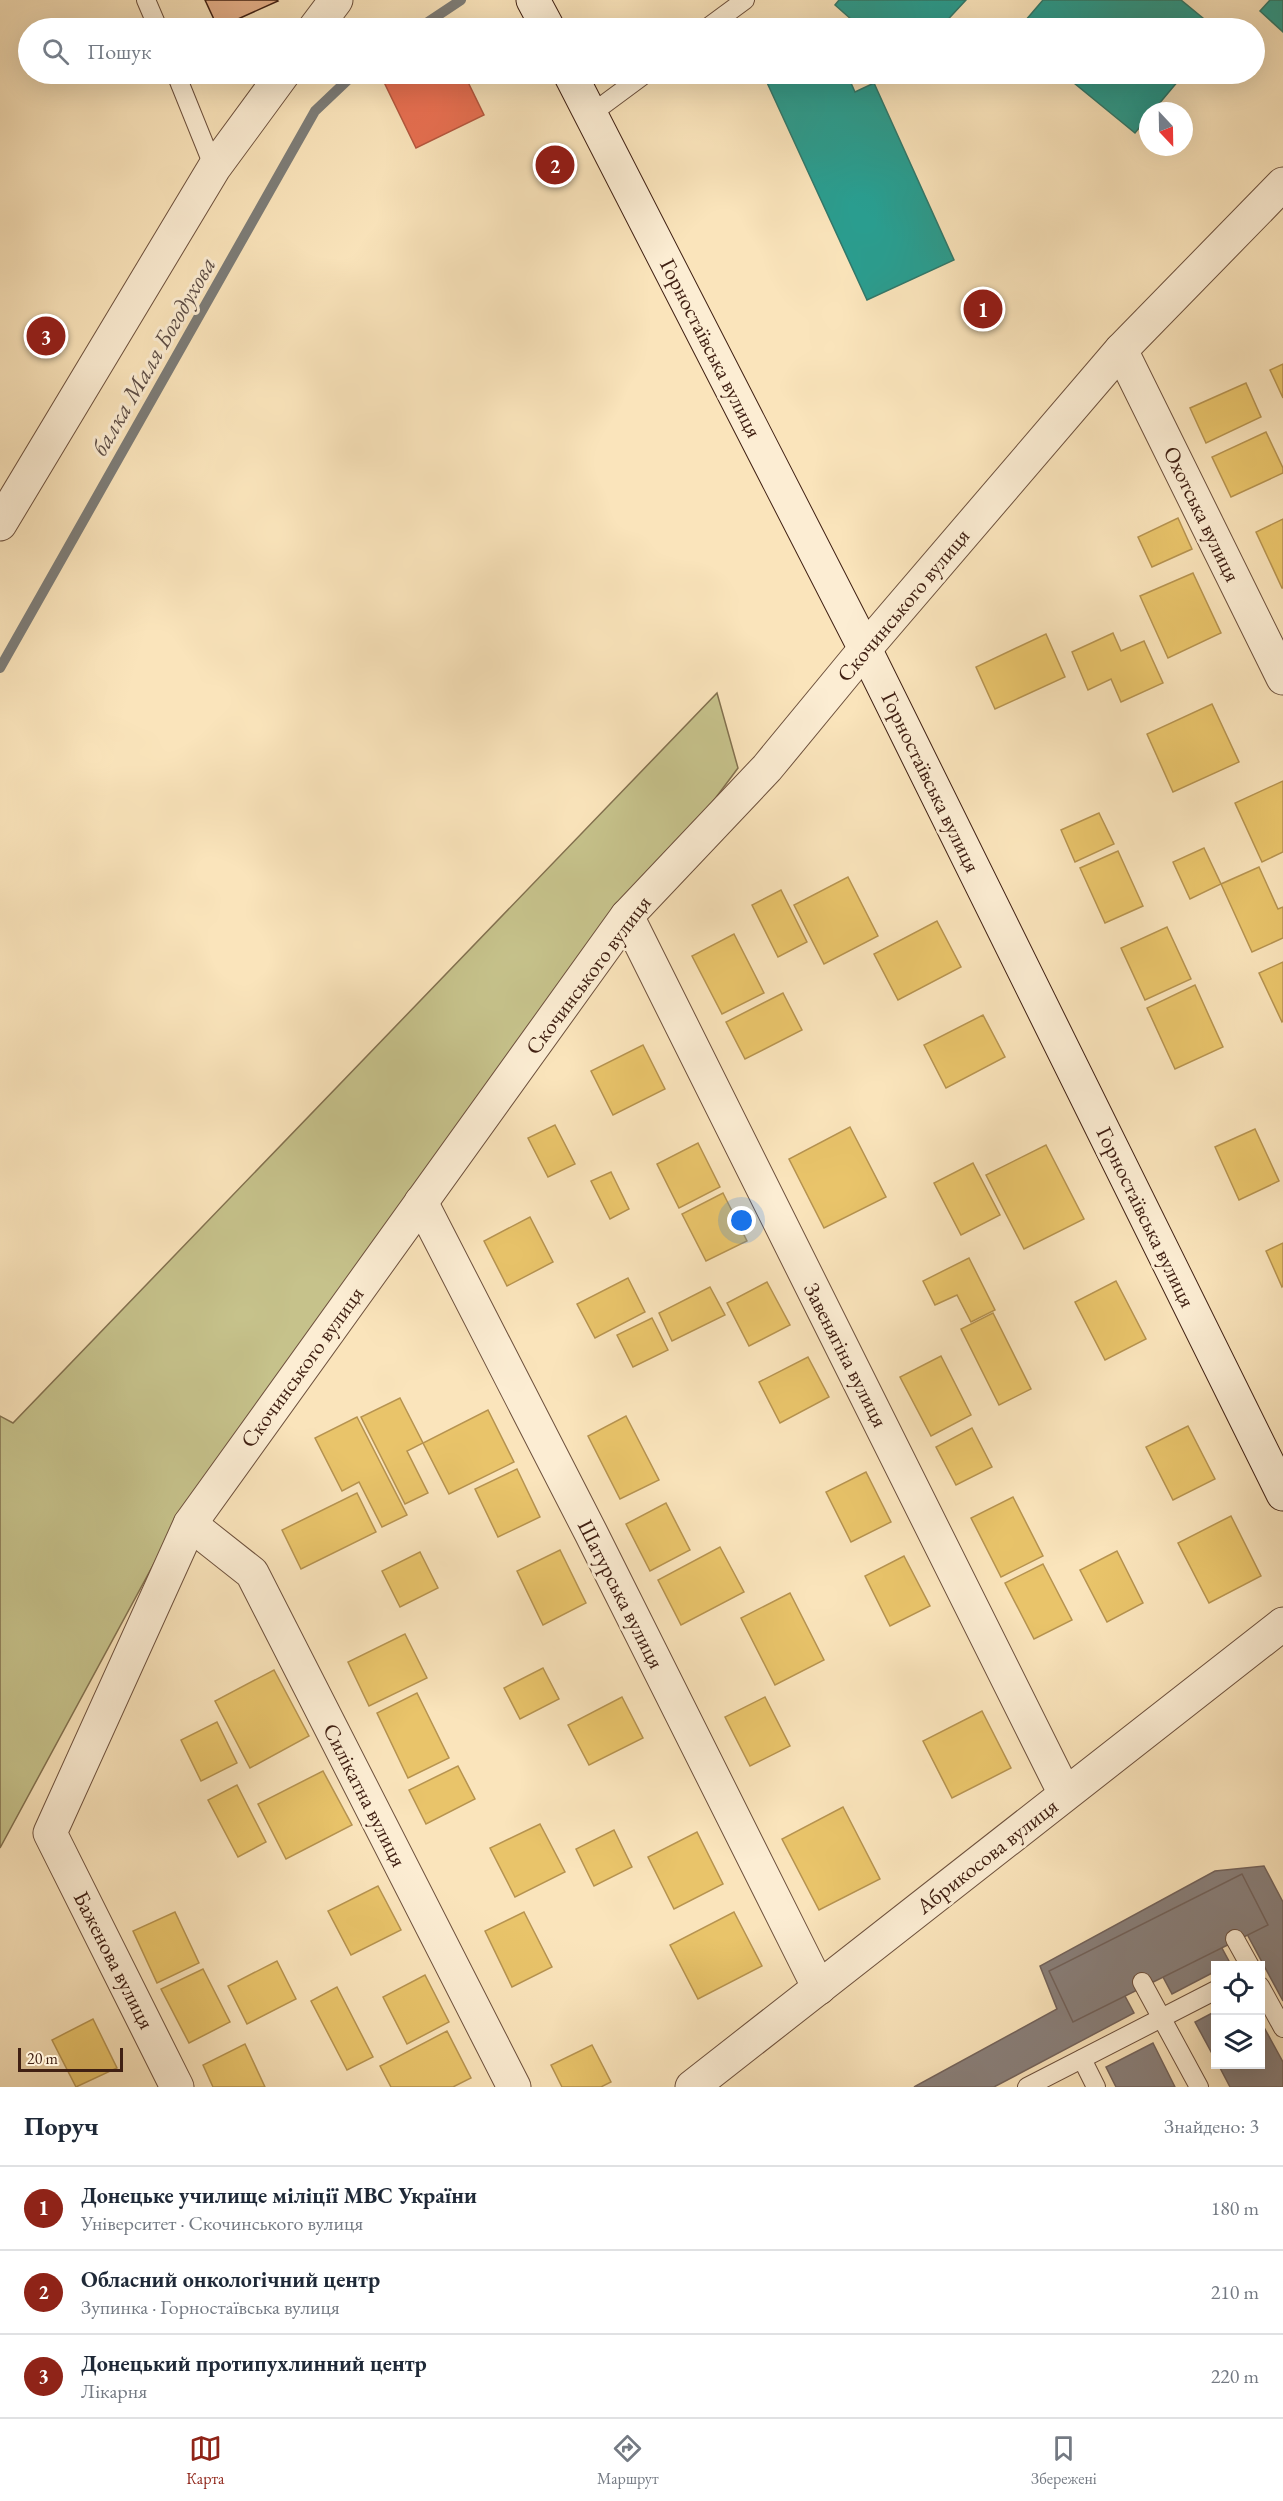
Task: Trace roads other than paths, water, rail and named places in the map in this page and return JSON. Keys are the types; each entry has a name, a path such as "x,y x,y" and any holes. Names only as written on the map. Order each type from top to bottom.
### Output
{"street":[{"path":"322,18 336,0"},
{"path":"533,0 543,18"},
{"path":"0,524 214,168 276,84"},
{"name":"Горностаївська вулиця","path":"575,84 865,649 1283,1494"},
{"name":"Скочинського вулиця","path":"50,1833 190,1524 627,916 767,768 865,649 1121,350 1283,184"},
{"name":"Охотська вулиця","path":"1121,350 1283,678"},
{"name":"Завенягіна вулиця","path":"627,916 1065,1794"},
{"name":"Шатурська вулиця","path":"421,1202 596,1543 819,1988"},
{"name":"Силікатна вулиця","path":"190,1524 252,1573 514,2087"},
{"name":"Абрикосова вулиця","path":"692,2087 1283,1624"},
{"name":"Баженова вулиця","path":"50,1833 177,2087"}],"lane":[{"path":"146,0 154,18"},
{"path":"721,18 745,0"},
{"path":"180,84 214,168"},
{"path":"591,114 632,84"},
{"path":"1235,1939 1248,1961"},
{"path":"1142,1982 1199,2087"},
{"path":"1028,2087 1211,1991"},
{"path":"1265,1995 1283,2028"},
{"path":"1082,2059 1096,2087"}],"waterway":[{"name":"балка Маля Богодухова","path":"434,18 461,0"},
{"name":"балка Маля Богодухова","path":"0,668 315,111 343,84"}],"place":[{"name":"Обласний онкологічний центр","path":"555,165"},
{"name":"Донецьке училище міліції МВС України","path":"983,309"},
{"name":"Донецький протипухлинний центр","path":"46,336"}]}
